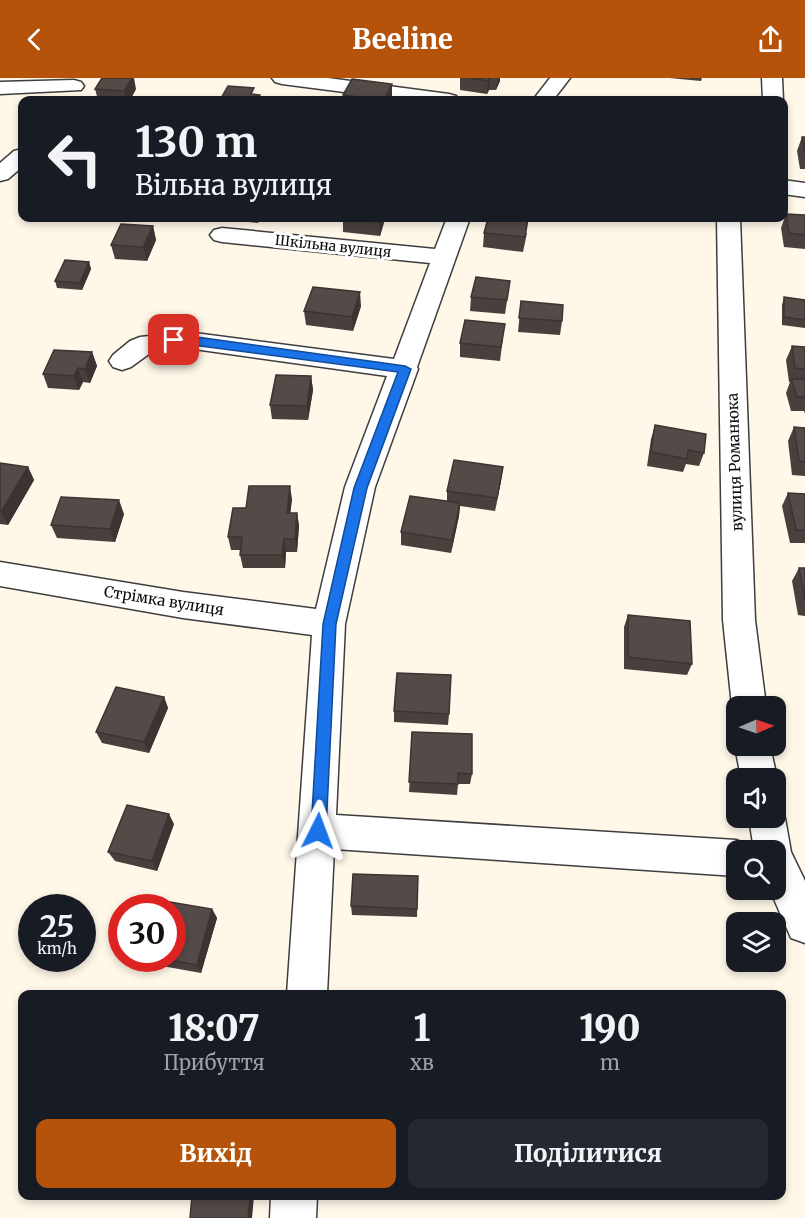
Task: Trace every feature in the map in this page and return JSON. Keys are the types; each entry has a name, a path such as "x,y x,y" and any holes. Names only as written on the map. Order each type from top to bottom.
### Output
{"street":[{"path":"282,78 419,96"},
{"path":"546,96 560,78"},
{"path":"772,78 773,96"},
{"path":"0,88 72,88"},
{"path":"0,174 18,159"},
{"path":"788,188 805,190"},
{"path":"307,990 329,624 360,488 456,222"},
{"name":"вулиця Романюка","path":"728,222 739,620 748,696"},
{"name":"Шкільна вулиця","path":"222,235 443,257"},
{"path":"122,361 139,347 149,343 187,340 405,369"},
{"name":"Стрімка вулиця","path":"0,574 183,605 329,624"},
{"path":"318,831 726,857"},
{"path":"786,883 805,924"},
{"path":"292,1218 294,1200"}],"building":[{"path":"102,78 132,78 124,91 95,89"},
{"path":"470,78 489,78 488,81"},
{"path":"352,79 392,84 386,96 343,95"},
{"path":"228,86 254,88 251,94 260,95 259,96 222,96"},
{"path":"802,137 805,137 805,155"},
{"path":"788,214 805,215 805,235 789,233"},
{"path":"487,222 528,222 525,237 484,233"},
{"path":"121,224 153,226 143,247 111,245"},
{"path":"65,260 89,262 80,283 55,281"},
{"path":"476,277 510,281 507,300 471,297"},
{"path":"313,287 360,292 352,317 304,311"},
{"path":"784,297 805,300 805,320 784,317"},
{"path":"521,301 563,305 562,321 519,318"},
{"path":"465,320 505,324 501,347 460,343"},
{"path":"792,346 805,347 805,369 795,368"},
{"path":"54,350 92,352 85,369 78,368 74,376 43,374"},
{"path":"276,375 311,376 307,406 270,405"},
{"path":"791,379 805,379 805,397 797,397"},
{"path":"655,425 706,434 704,453 688,450 687,459 651,452"},
{"path":"794,427 805,428 805,462 799,461"},
{"path":"454,460 503,467 497,498 447,491"},
{"path":"0,463 28,467 1,512 0,512"},
{"path":"249,486 290,486 287,513 297,513 295,539 284,539 282,555 240,555 242,537 228,537 233,508 246,508"},
{"path":"788,493 805,494 805,530 796,530"},
{"path":"410,496 460,503 452,540 401,532"},
{"path":"61,497 119,500 110,529 51,525"},
{"path":"799,568 805,568 805,600"},
{"path":"628,615 690,621 692,664 628,657"},
{"path":"397,673 451,675 449,714 394,711"},
{"path":"116,687 164,697 144,742 96,732"},
{"path":"412,732 472,734 472,774 458,773 458,784 409,782"},
{"path":"127,805 169,814 152,861 108,852"},
{"path":"353,874 418,876 417,909 351,906"},
{"path":"186,905 212,909 197,965 186,963"},
{"path":"192,1200 250,1200 248,1218 190,1218"}],"route":[{"path":"174,340 197,341 405,369 360,488 329,624 318,831"}]}
